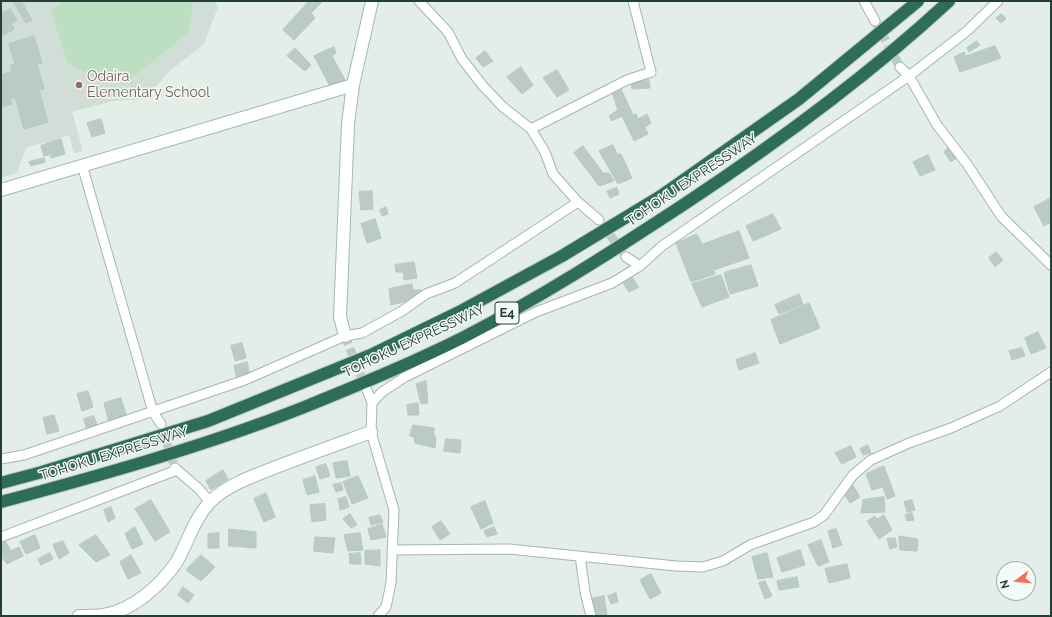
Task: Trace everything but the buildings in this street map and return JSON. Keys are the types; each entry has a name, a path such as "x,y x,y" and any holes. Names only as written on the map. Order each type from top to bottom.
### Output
{"highway":[{"name":"TOHOKU EXPRESSWAY","path":"1,483 42,472 208,421 372,354 459,312 562,256 661,196 799,99 918,1"},
{"name":"TOHOKU EXPRESSWAY","path":"1,502 224,436 308,405 381,375 462,338 556,286 737,169 853,84 949,1"}],"street":[{"path":"345,336 340,318 348,124 353,85 372,1"},
{"path":"419,1 448,32 462,60 483,86 503,107 531,129 545,152 553,174 578,202 599,220"},
{"path":"531,129 627,80 651,72 633,1"},
{"path":"864,1 876,21"},
{"path":"372,403 382,392 405,377 536,312 612,283 640,266 662,246 909,76 967,31 998,1"},
{"path":"900,67 909,76 937,125 967,164 1001,216 1051,265"},
{"path":"1,190 353,85"},
{"path":"82,165 153,412 161,424"},
{"path":"1,459 24,455 246,380 345,336 362,333 402,311 426,294 455,283 578,202"},
{"path":"626,257 640,266"},
{"path":"392,550 509,549 676,566 703,566 723,561 750,545 814,522 824,515 853,475 871,460 909,443 951,428 1000,406 1051,372"},
{"path":"366,390 372,403 371,432 394,510 391,583 386,608 378,616"},
{"path":"79,616 104,615 120,610 138,600 155,587 176,562 191,528 210,502 232,486 250,477 371,432"},
{"path":"1,536 176,469 198,488 210,502"},
{"path":"580,556 585,592 591,616"}],"shaded area":[{"name":"Odaira Elementary School","path":"1,1 214,1 218,7 204,44 170,71 145,99 113,101 72,112 83,151 74,153 69,135 26,148 17,173 1,178"}],"green space":[{"path":"63,1 189,1 193,6 188,33 131,79 100,81 67,62 51,10"}],"tunnel":[{"path":"875,21 900,67"},
{"path":"602,224 626,257"},
{"path":"345,336 365,387"},
{"path":"162,429 175,468"}],"place":[{"name":"Odaira Elementary School","path":"79,85"}]}
